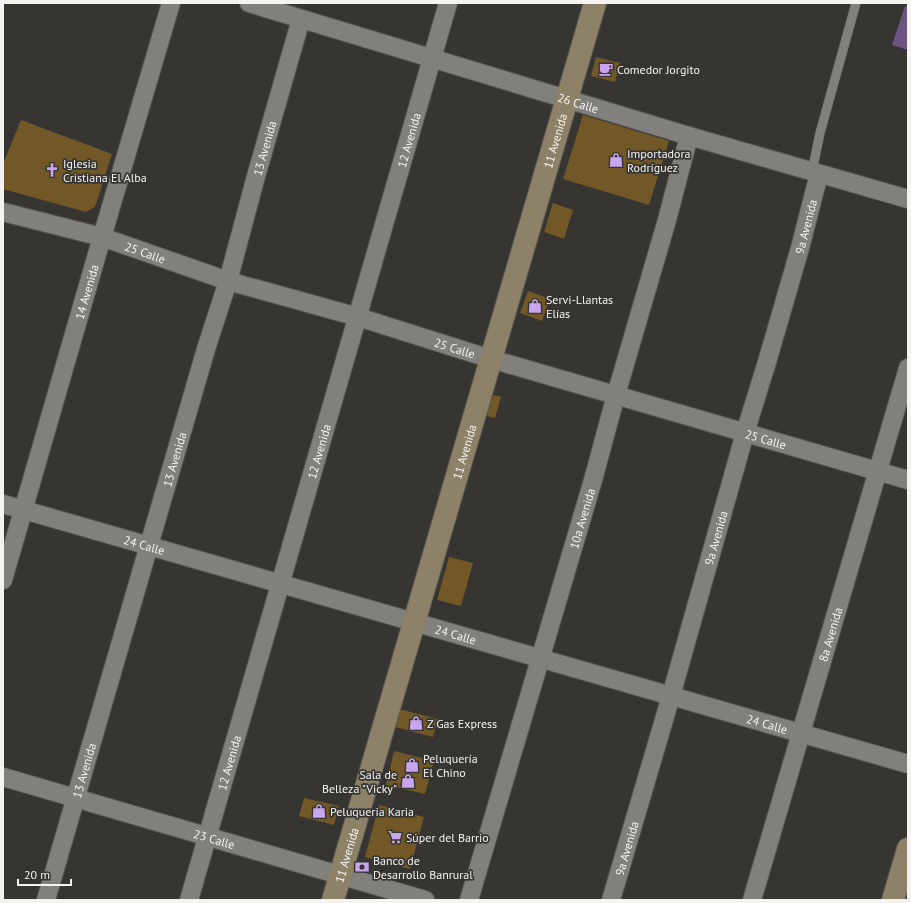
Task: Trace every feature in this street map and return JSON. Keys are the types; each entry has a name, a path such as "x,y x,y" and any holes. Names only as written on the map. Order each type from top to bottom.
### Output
{"main road":[{"name":"11 Avenida","path":"333,900 595,3"},
{"path":"893,900 908,848"}],"street":[{"name":"14 Avenida","path":"3,580 171,3"},
{"name":"26 Calle","path":"249,3 689,136 908,199"},
{"name":"12 Avenida","path":"190,900 448,3"},
{"name":"13 Avenida","path":"46,900 206,349 228,281 255,180 302,19"},
{"name":"10a Avenida","path":"470,900 516,738 541,659 593,480 689,136"},
{"name":"9a Avenida","path":"610,900 672,696 745,433 800,248 815,173"},
{"name":"25 Calle","path":"3,212 102,237 228,281 358,317 491,359 908,480"},
{"name":"8a Avenida","path":"752,900 908,368"},
{"name":"24 Calle","path":"3,504 908,764"},
{"name":"23 Calle","path":"3,777 425,900"}],"lane":[{"path":"815,173 820,133 856,3"}],"shaded area":[{"path":"905,6 908,7 908,50 892,45"}],"building":[{"name":"Comedor Jorgito","path":"596,57 620,63 615,82 591,76"},
{"name":"Importadora Rodríguez","path":"583,115 669,141 649,205 563,179"},
{"path":"21,120 112,154 95,207 86,212 3,189 3,164"},
{"path":"553,203 573,210 564,239 544,232"},
{"name":"Servi-Llantas Elías","path":"528,291 550,299 542,321 520,313"},
{"path":"485,393 501,397 495,418 480,414"},
{"path":"449,557 473,563 461,606 437,600"},
{"name":"Z Gas Express","path":"399,709 438,719 433,737 395,727"},
{"path":"394,751 434,761 425,794 386,785"},
{"name":"Peluqueria Karia","path":"304,798 339,806 334,825 299,816"},
{"name":"Súper del Barrio","path":"379,805 424,817 410,869 365,857"}],"place":[{"name":"Comedor Jorgito","path":"606,69"},
{"name":"Importadora Rodríguez","path":"616,160"},
{"name":"Iglesia Cristiana El Alba","path":"52,170"},
{"name":"Servi-Llantas Elías","path":"535,306"},
{"name":"Z Gas Express","path":"416,723"},
{"name":"Peluquería El Chino","path":"412,765"},
{"name":"Sala de Belleza \"Vicky\"","path":"408,781"},
{"name":"Peluqueria Karia","path":"319,811"},
{"name":"Súper del Barrio","path":"395,837"},
{"name":"Banco de Desarrollo Banrural","path":"362,867"}]}
